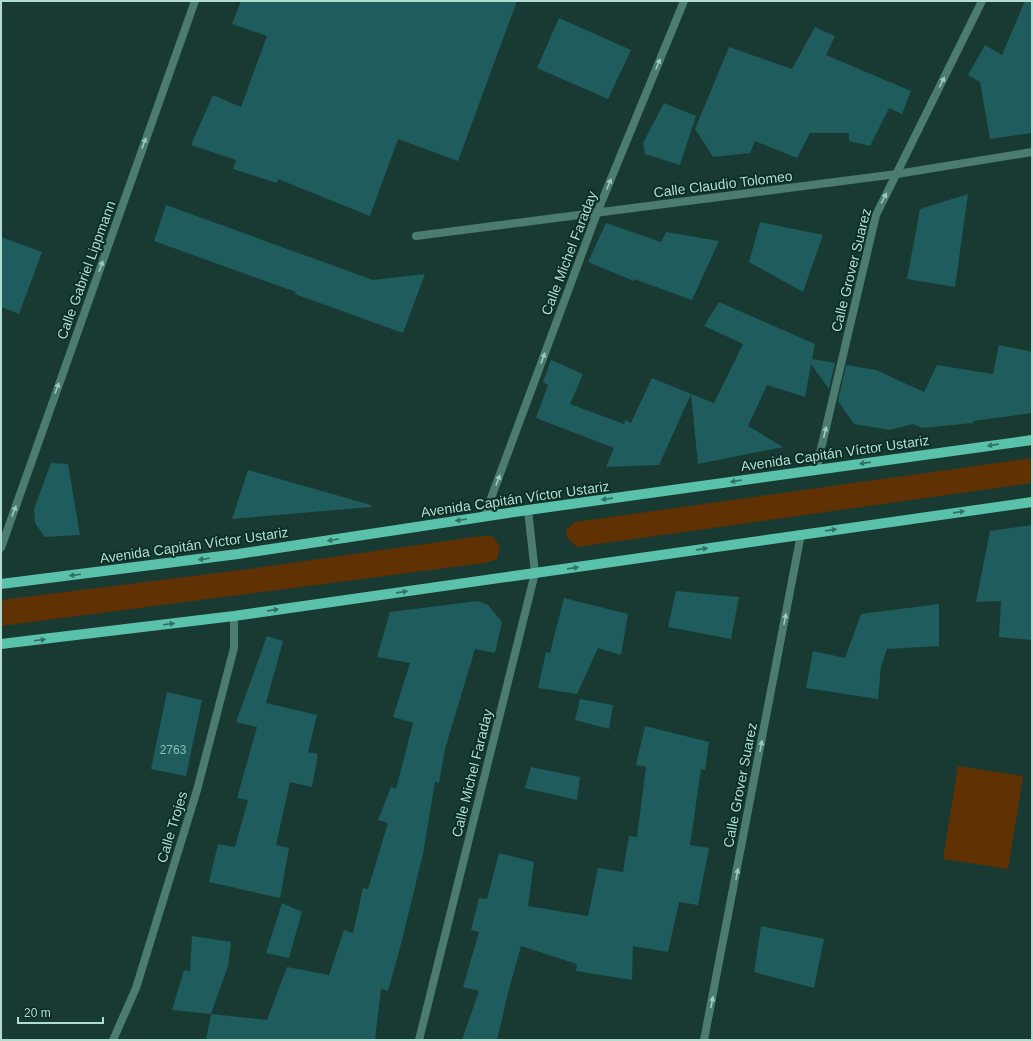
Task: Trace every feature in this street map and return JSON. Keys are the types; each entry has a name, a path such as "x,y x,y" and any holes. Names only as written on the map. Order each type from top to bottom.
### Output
{"main road":[{"name":"Avenida Capitán Víctor Ustariz","path":"1,584 238,554 528,510 1032,440"},
{"path":"1,644 234,616 1032,502"}],"street":[{"name":"Calle Gabriel Lippmann","path":"1,548 195,1"},
{"name":"Calle Michel Faraday","path":"484,517 597,213 684,1"},
{"name":"Calle Grover Suarez","path":"816,470 876,215 982,1"},
{"name":"Calle Claudio Tolomeo","path":"416,236 897,174 1032,152"},
{"name":"Calle Michel Faraday","path":"419,1040 535,573 528,510"},
{"name":"Calle Grover Suarez","path":"704,1040 801,534"},
{"name":"Calle Trojes","path":"113,1040 136,988 197,790 234,648 234,616"}],"shaded area":[{"path":"1032,458 1032,483 577,547 567,538 566,530 575,522"},
{"path":"481,536 492,536 500,546 497,559 485,563 1,626 1,600 241,570"},
{"path":"958,766 1023,776 1008,869 943,859"}],"building":[{"path":"241,1 517,1 458,161 398,139 370,216 278,179 277,183 233,169 236,160 191,145 213,95 241,107 267,36 232,24"},
{"path":"1025,1 1032,1 1032,133 990,139 980,82 968,75 985,45 1002,55"},
{"path":"559,18 631,50 608,99 537,68"},
{"path":"815,27 835,36 826,55 911,91 902,114 889,108 870,146 849,141 849,133 810,133 797,158 755,141 750,153 713,157 695,129 729,47 792,69"},
{"path":"664,103 696,116 680,165 645,154 643,143"},
{"path":"968,194 955,287 907,279 920,209"},
{"path":"166,205 373,280 425,274 403,333 295,294 296,292 154,241"},
{"path":"760,222 823,235 803,292 749,262"},
{"path":"606,223 661,242 666,232 719,241 692,300 634,279 634,281 588,262"},
{"path":"1,237 42,252 19,314 1,307"},
{"path":"719,302 815,344 812,359 835,363 829,389 811,364 805,397 767,385 748,426 783,447 698,464 691,394 714,403 743,344 704,326"},
{"path":"999,345 1032,352 1032,413 973,421 973,423 922,428 913,424 890,430 854,424 838,401 846,365 876,370 924,392 937,365 993,374"},
{"path":"551,360 583,374 570,404 624,424 625,420 631,423 652,378 691,394 659,465 606,467 614,448 536,418 548,385 543,382"},
{"path":"51,463 68,464 80,535 45,537 35,523 34,509"},
{"path":"248,470 371,505 371,507 232,519"},
{"path":"1032,525 1032,640 999,637 1001,601 976,602 990,531"},
{"path":"676,591 739,597 731,639 668,627"},
{"path":"564,598 628,614 621,655 598,648 577,694 538,688 546,652 550,653"},
{"path":"478,601 488,605 502,622 495,653 475,649 445,749 439,783 435,782 423,854 400,948 388,991 381,989 375,1040 206,1040 211,1014 267,1020 287,967 329,975 344,930 353,933 363,888 368,889 388,823 378,820 391,787 396,789 413,723 393,717 410,663 377,657 390,612"},
{"path":"939,604 939,646 887,649 881,666 878,699 806,688 813,651 845,658 861,614"},
{"path":"267,636 283,641 266,703 317,715 308,752 318,754 312,787 290,782 276,845 289,848 280,898 209,882 218,844 235,847 248,800 237,798 257,727 236,722"},
{"path":"167,692 202,700 186,776 151,769"},
{"path":"580,699 613,705 609,729 575,720"},
{"path":"645,726 709,742 705,770 701,769 690,845 709,848 698,905 679,902 668,952 633,946 632,980 576,971 577,964 521,946 497,1040 462,1040 479,991 463,987 479,932 471,930 479,898 487,899 499,853 534,862 528,906 588,916 598,868 623,872 629,836 637,837 646,767 636,765"},
{"path":"531,767 580,777 577,800 525,788"},
{"path":"282,903 302,912 289,958 266,953"},
{"path":"761,926 824,939 814,988 754,972"},
{"path":"192,936 231,942 228,966 211,1014 172,1010 184,970 190,971"}]}
